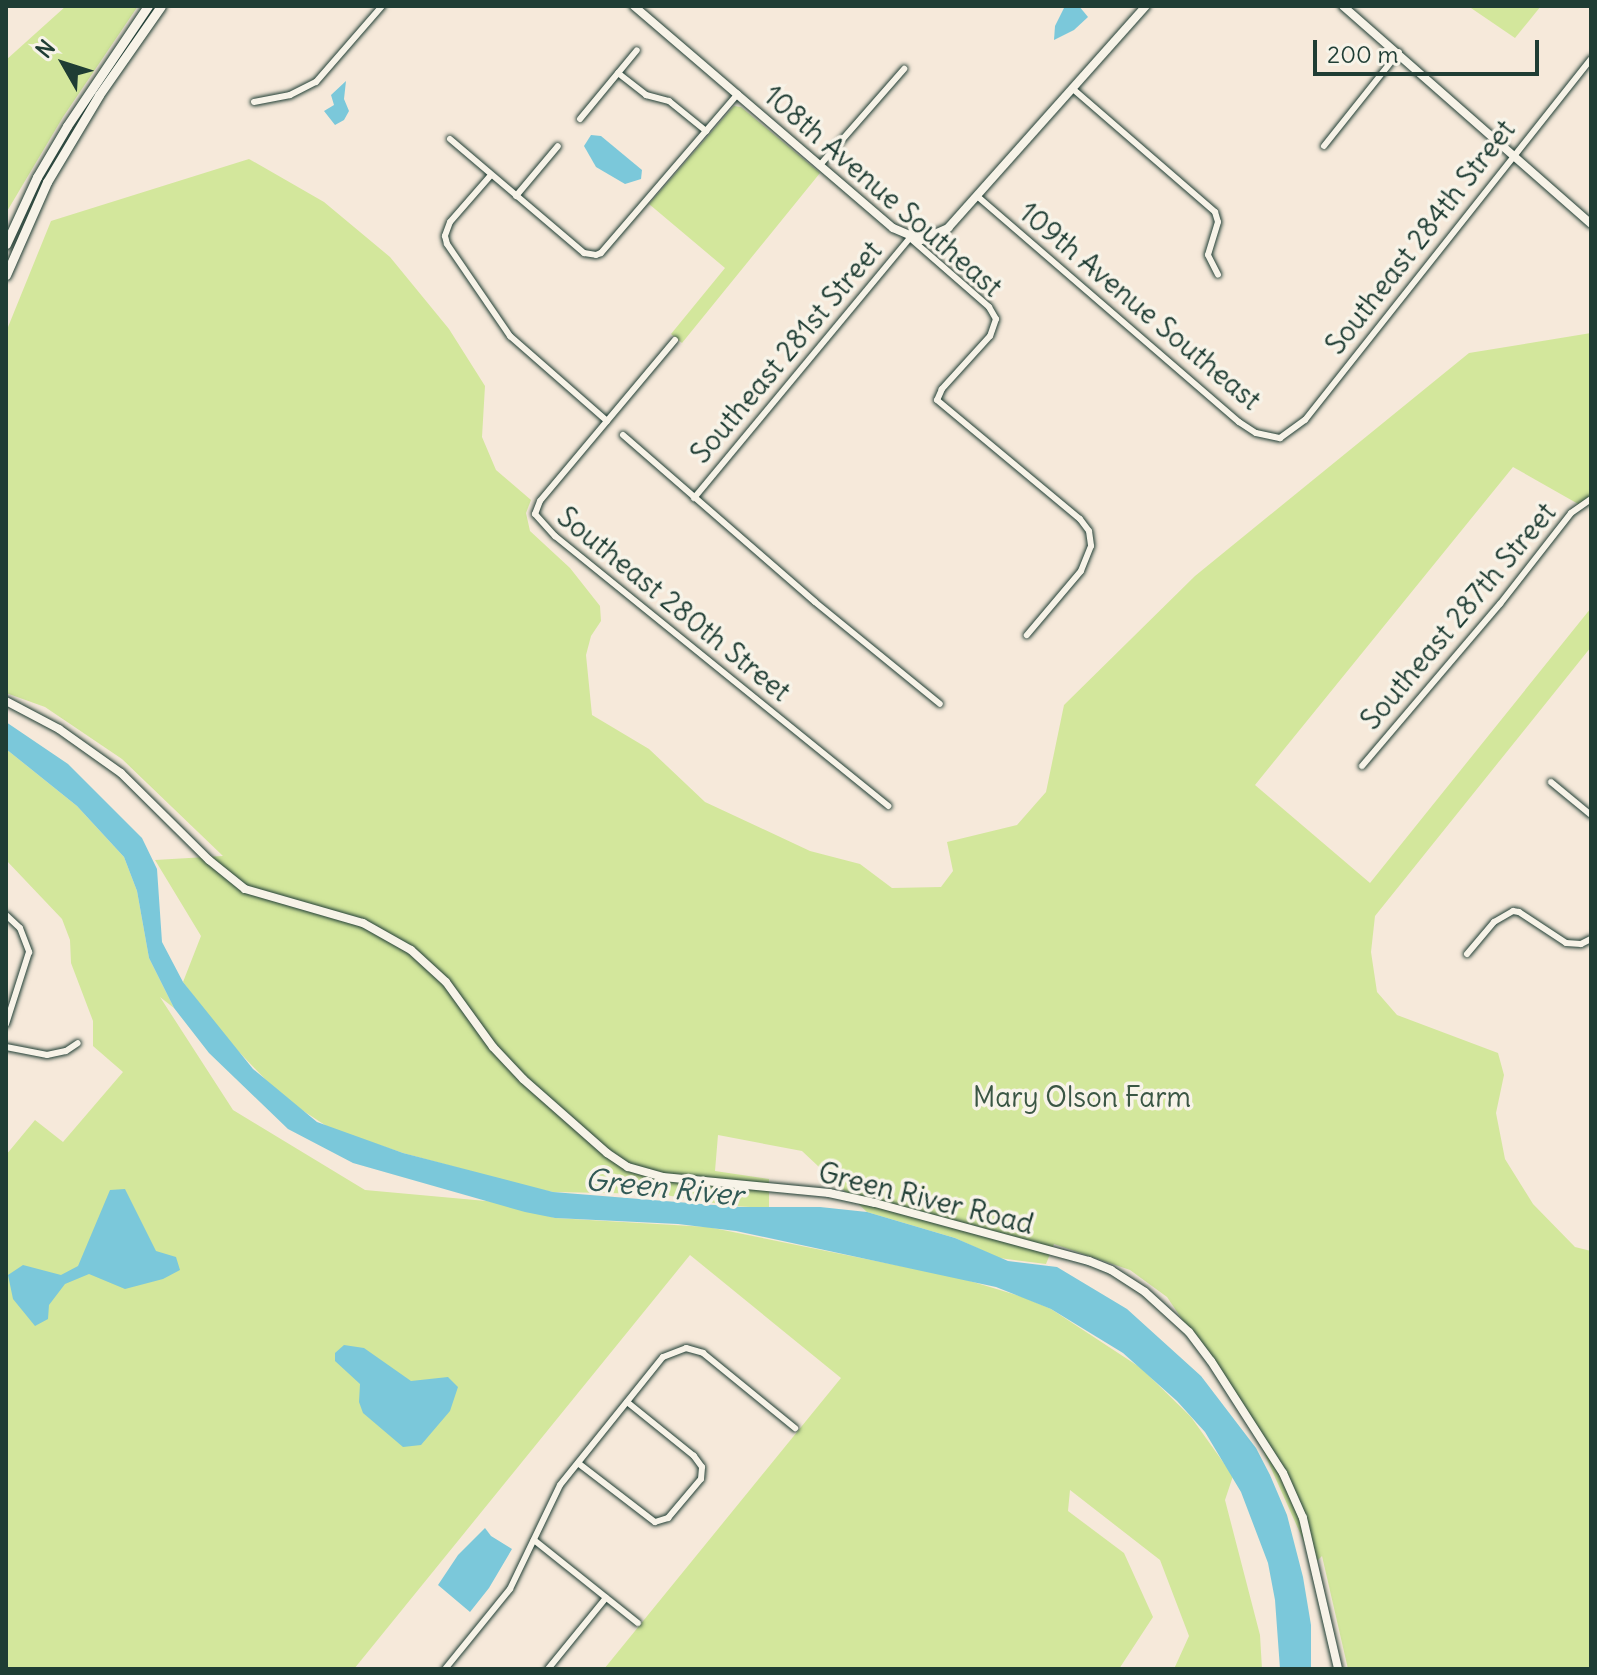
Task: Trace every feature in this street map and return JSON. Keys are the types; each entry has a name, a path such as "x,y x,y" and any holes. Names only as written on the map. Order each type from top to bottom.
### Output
{"main road":[{"path":"6,244 37,177 67,126 148,6"},
{"path":"6,275 47,182 137,40 164,6"}],"street":[{"path":"254,102 290,95 316,82 382,6"},
{"name":"108th Avenue Southeast","path":"634,6 989,307 996,319 990,336 942,389 937,400 1080,519 1089,531 1091,546 1081,571 1027,635"},
{"name":"Southeast 281st Street","path":"694,498 910,238 921,240 938,235 977,196 1146,6"},
{"path":"1343,6 1399,52 1591,224"},
{"path":"580,119 637,50"},
{"path":"1324,146 1399,52"},
{"name":"Southeast 284th Street","path":"1280,438 1305,420 1591,59"},
{"path":"820,165 904,69"},
{"path":"618,73 646,95 669,101 706,131"},
{"path":"1073,89 1215,212 1218,222 1208,255 1218,275"},
{"path":"450,139 584,253 601,253 738,94"},
{"path":"516,196 558,146"},
{"path":"491,175 450,222 445,236 510,336 607,421"},
{"name":"109th Avenue Southeast","path":"977,196 1239,422 1256,433 1280,438"},
{"name":"Southeast 280th Street","path":"675,340 540,501 535,510 538,520 888,806"},
{"path":"623,435 940,704"},
{"name":"Southeast 287th Street","path":"1362,766 1500,604 1571,513 1591,499"},
{"name":"Green River Road","path":"6,701 59,729 121,773 209,860 245,889 275,900 352,919 403,944 446,982 493,1047 523,1079 628,1167 663,1177 847,1196 1089,1261 1125,1278 1189,1332 1228,1386 1294,1493 1338,1669"},
{"path":"1551,782 1591,815"},
{"path":"1467,954 1494,922 1513,911 1527,916 1566,943 1581,944 1591,939"},
{"path":"6,915 20,928 29,952 6,1024"},
{"path":"6,1047 47,1055 59,1054 78,1043"},
{"path":"445,1669 510,1589 551,1500 663,1357 677,1350 703,1353 795,1428"},
{"path":"578,1463 647,1519 664,1521 702,1473 694,1456 627,1402"},
{"path":"534,1540 638,1623"},
{"path":"548,1669 606,1598"}],"green space":[{"path":"66,6 138,6 63,117 6,213 6,60"},
{"path":"1468,6 1541,6 1515,38"},
{"path":"734,106 741,107 820,173 682,343 671,334 725,268 649,204"},
{"name":"Mary Olson Farm","path":"249,159 324,202 390,257 449,329 485,386 482,437 496,470 531,500 526,513 530,531 570,568 600,606 601,621 591,636 586,655 592,715 649,749 705,802 810,851 860,864 892,888 941,887 953,871 947,842 1017,825 1046,792 1064,705 1195,576 1469,353 1591,333 1591,499 1580,505 1513,467 1255,785 1370,883 1591,608 1591,647 1375,916 1371,952 1377,992 1397,1015 1498,1053 1504,1075 1496,1113 1505,1159 1533,1204 1575,1247 1591,1251 1591,1669 1348,1669 1322,1556 1314,1564 1248,1417 1167,1297 1130,1270 1054,1244 1046,1264 999,1258 955,1238 867,1212 802,1151 718,1135 715,1171 769,1179 769,1208 732,1206 659,1194 553,1192 532,1188 403,1153 331,1129 282,1097 222,1034 183,982 201,936 155,860 223,856 122,759 45,707 6,693 6,332 51,221"},
{"path":"6,749 77,806 124,857 137,891 149,958 174,1008 160,997 233,1110 365,1190 497,1202 555,1218 708,1227 960,1278 1051,1309 1141,1368 1191,1417 1233,1476 1225,1500 1260,1635 1262,1669 1174,1669 1189,1636 1160,1560 1070,1490 1068,1511 1124,1553 1153,1617 1119,1669 604,1669 841,1378 690,1255 354,1669 6,1669 6,1155 35,1120 63,1142 123,1072 93,1046 93,1021 71,963 70,940 62,919 6,860"}],"water":[{"path":"1065,6 1079,6 1088,17 1074,30 1054,40 1055,26"},
{"path":"346,81 344,99 349,111 344,120 335,125 324,111 334,105 331,95"},
{"path":"591,135 601,136 642,170 641,179 625,184 596,167 584,146"},
{"path":"6,722 68,764 142,838 157,869 162,942 183,982 253,1069 317,1122 403,1153 553,1192 739,1207 820,1207 867,1212 955,1238 1008,1261 1057,1267 1127,1309 1201,1376 1256,1448 1270,1475 1287,1515 1303,1577 1311,1625 1311,1669 1280,1669 1275,1600 1268,1563 1241,1492 1205,1432 1177,1401 1123,1353 1051,1309 996,1287 736,1231 678,1224 555,1218 525,1212 353,1163 288,1129 209,1053 174,1008 149,958 137,891 124,857 77,806 6,749"},
{"path":"125,1189 156,1251 176,1257 180,1270 163,1279 125,1289 89,1274 65,1284 49,1305 48,1319 35,1326 13,1299 8,1275 23,1265 61,1275 78,1266 110,1190"},
{"path":"344,1345 364,1348 411,1381 448,1377 458,1387 450,1411 421,1445 403,1447 363,1413 359,1402 360,1384 335,1361 335,1353"},
{"path":"485,1528 491,1536 512,1549 489,1588 470,1612 438,1585 458,1555"}],"water label":[{"name":"Green River","path":"664,1187"}]}
